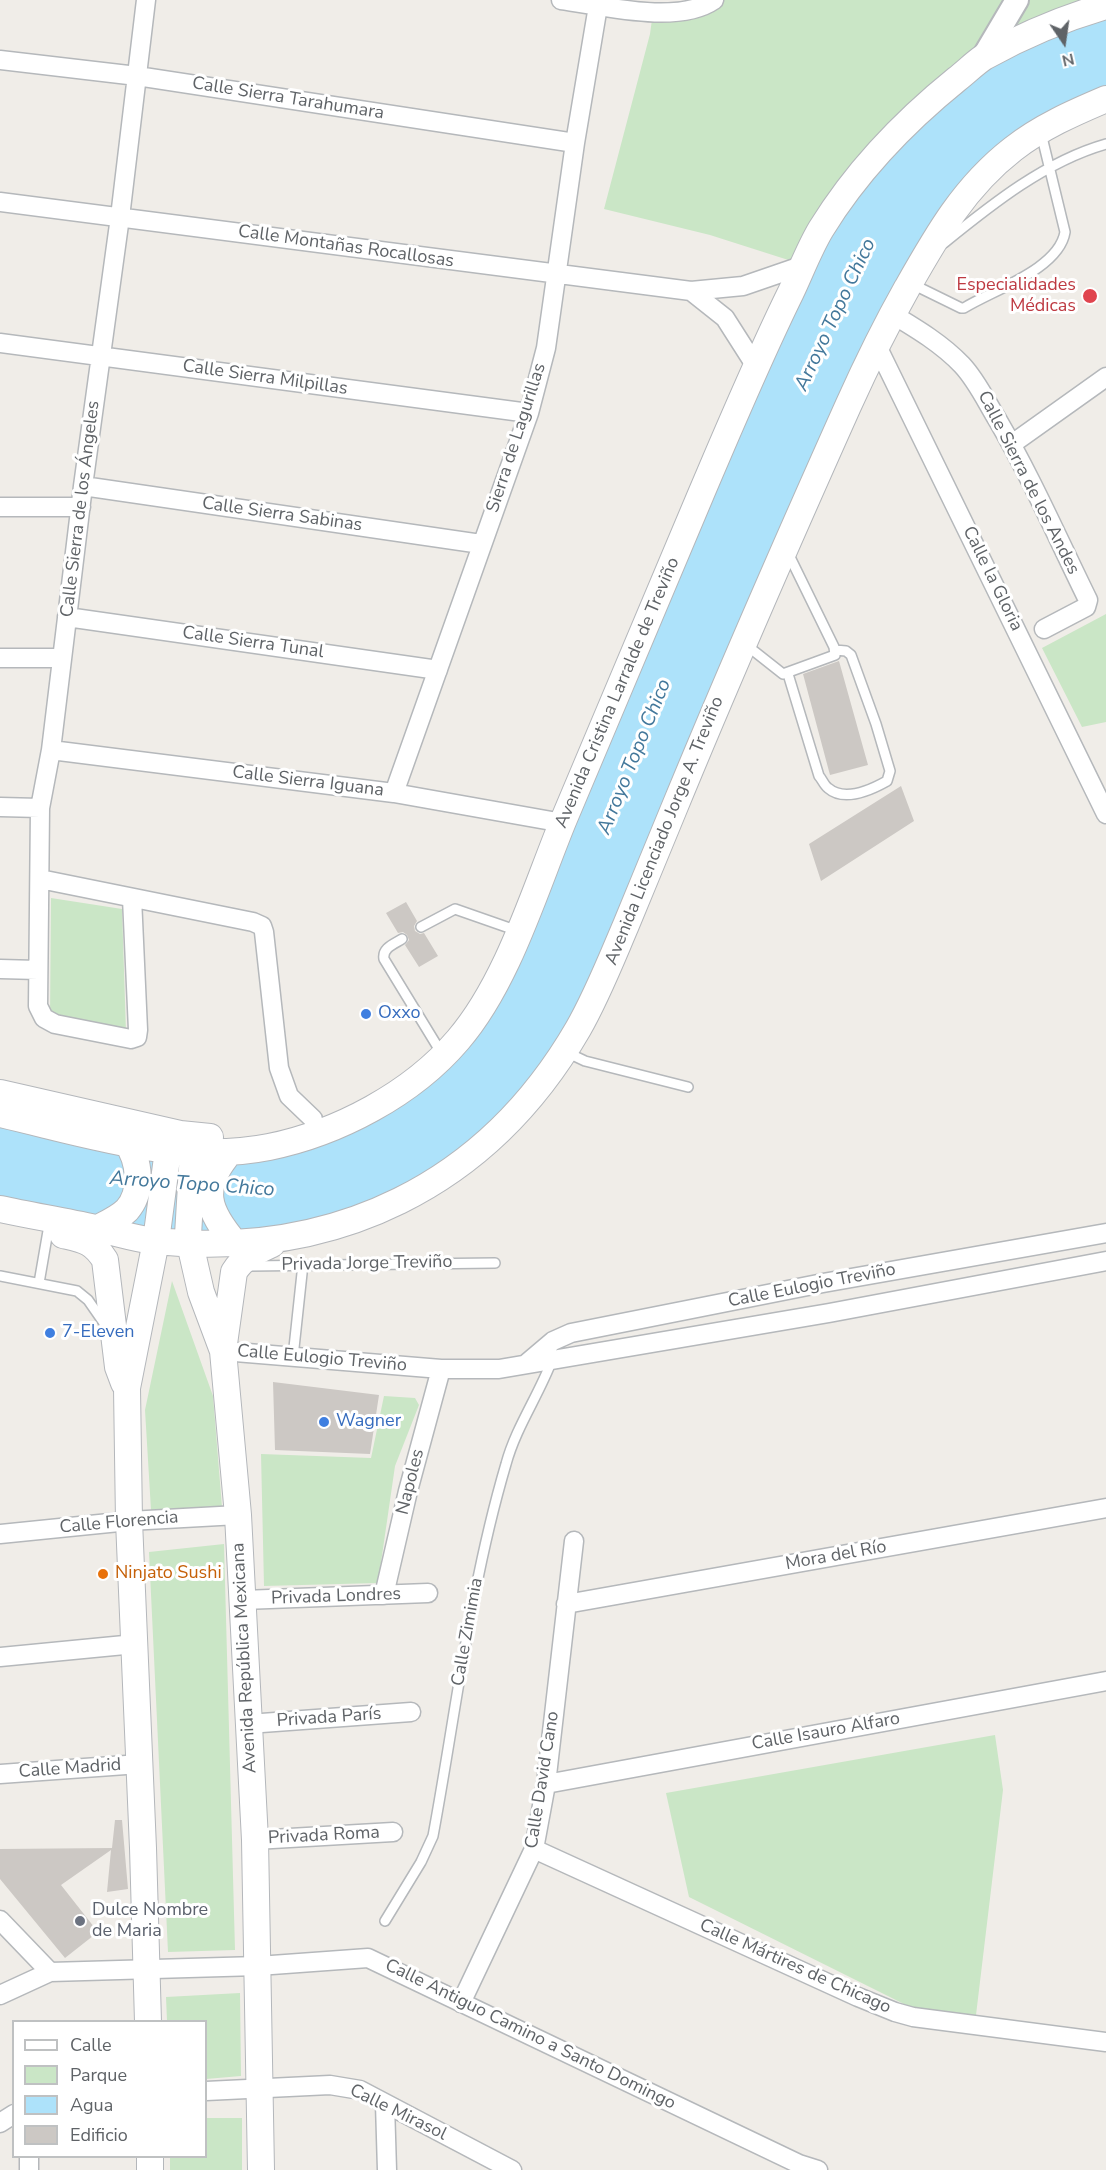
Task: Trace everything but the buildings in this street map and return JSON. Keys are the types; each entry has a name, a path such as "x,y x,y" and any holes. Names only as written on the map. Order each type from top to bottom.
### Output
{"main road":[{"name":"Avenida Cristina Larralde de Treviño","path":"0,1114 129,1148 180,1157 225,1158 326,1131 369,1111 444,1056 468,1028 485,1001 520,932 563,823 755,365 820,230 852,184 896,135 920,111 982,59 1063,20 1106,6"},
{"name":"Avenida Licenciado Jorge A. Treviño","path":"236,1255 252,1253 292,1236 360,1218 421,1191 497,1134 533,1095 564,1050 601,985 743,642 876,344 915,273 949,216 975,183 1016,147 1040,131 1059,119 1106,99"},
{"path":"0,1093 180,1134 209,1137 273,1130 312,1119 416,1078"},
{"path":"106,1224 133,1201 138,1176 129,1148"},
{"path":"148,2020 148,1970 129,1521 127,1388 158,1233 180,1157"},
{"name":"Avenida República Mexicana","path":"180,1157 189,1235 201,1292 223,1352 238,1515 255,1840 261,2170"},
{"path":"223,1352 236,1255 218,1223 210,1195 213,1176 225,1158"},
{"path":"12,1212 158,1233 189,1235 236,1255"},
{"path":"12,1212 48,1231 86,1240 97,1248 105,1260 118,1367 127,1388"}],"street":[{"name":"Calle Sierra de los Ángeles","path":"132,898 137,1037 131,1039 66,1026 44,1018 38,1006 40,808 51,750 146,0"},
{"path":"561,0 598,2 671,13 699,8 714,0"},
{"path":"982,59 1017,0"},
{"name":"Sierra de Lagurillas","path":"394,793 529,413 546,348 598,2"},
{"name":"Calle Sierra Tarahumara","path":"0,60 137,76 575,143"},
{"name":"Calle Montañas Rocallosas","path":"0,202 692,291 743,285 804,265"},
{"path":"692,291 725,318 755,365"},
{"name":"Calle Sierra de los Andes","path":"892,314 933,340 963,366 976,383 1012,444 1088,603 1086,607 1044,629"},
{"name":"Calle Sierra Milpillas","path":"0,343 529,413"},
{"name":"Calle la Gloria","path":"876,344 1100,787 1106,814"},
{"path":"1012,444 1106,376"},
{"name":"Calle Sierra Sabinas","path":"83,486 482,544"},
{"path":"0,507 81,507"},
{"name":"Calle Sierra Tunal","path":"67,617 438,670"},
{"path":"0,658 61,658"},
{"name":"Calle Sierra Iguana","path":"51,750 394,793 563,823"},
{"path":"0,807 40,808"},
{"path":"40,879 253,922 261,926 264,932 279,1068 288,1096 312,1119"},
{"path":"0,969 38,970"},
{"name":"Calle Eulogio Treviño","path":"527,1363 553,1341 571,1334 824,1283 1106,1233"},
{"name":"Calle Eulogio Treviño","path":"223,1352 441,1369 500,1369 1106,1261"},
{"path":"824,1283 829,1312"},
{"name":"Napoles","path":"384,1595 409,1484 441,1369"},
{"name":"Mora del Río","path":"566,1604 1106,1508"},
{"name":"Calle Florencia","path":"0,1534 129,1521 238,1515"},
{"name":"Calle David Cano","path":"461,2003 534,1849 546,1784 573,1541"},
{"name":"Privada Londres","path":"243,1600 428,1593"},
{"path":"0,1657 135,1644"},
{"name":"Calle Isauro Alfaro","path":"546,1784 1106,1681"},
{"name":"Privada París","path":"248,1724 411,1712"},
{"name":"Calle Madrid","path":"0,1774 140,1764"},
{"name":"Privada Roma","path":"255,1840 393,1832"},
{"name":"Calle Mártires de Chicago","path":"534,1849 895,2012 914,2017 1106,2042"},
{"path":"0,1920 51,1972"},
{"name":"Calle Antiguo Camino a Santo Domingo","path":"0,1995 51,1972 258,1966 368,1958 797,2167 818,2170"},
{"name":"Calle Mirasol","path":"207,2091 345,2086 360,2090 386,2103 507,2169"},
{"path":"386,2103 387,2170"}],"lane":[{"path":"1040,131 1050,169 1065,232 1064,242 1032,272 962,309 915,273 996,204 1050,169 1080,153 1106,144"},
{"path":"743,642 780,673 788,674 833,657 836,650 785,548"},
{"path":"788,674 819,776 828,788 842,794 865,792 887,780 890,771 876,724 851,656 846,651 836,650"},
{"path":"421,927 455,909 520,932"},
{"path":"402,939 386,949 384,959 444,1056"},
{"path":"564,1050 585,1061 688,1088"},
{"path":"39,1283 48,1231"},
{"name":"Privada Jorge Treviño","path":"236,1255 303,1264 495,1263"},
{"path":"293,1356 303,1264"},
{"path":"0,1276 77,1291 97,1310 115,1342"},
{"name":"Calle Zimimia","path":"385,1921 421,1862 433,1836 476,1584 494,1509 506,1462 516,1436 552,1360 553,1341"}],"green space":[{"path":"714,0 1106,0 804,265 710,235 604,209 650,34 653,12"},
{"path":"1106,614 1106,722 1082,727 1042,648"},
{"path":"51,898 122,909 126,1032 50,1018"},
{"path":"172,1281 213,1396 222,1507 151,1510 145,1410"},
{"path":"384,1396 415,1398 419,1405 395,1466 378,1583 264,1586 261,1454 371,1458"},
{"path":"224,1544 235,1950 168,1952 149,1552"},
{"path":"995,1735 1003,1790 976,2015 922,2013 689,1897 666,1793"},
{"path":"240,1993 241,2076 207,2079 207,2020 167,2020 166,1997"},
{"path":"207,2118 242,2118 242,2170 170,2170 170,2158 207,2158"}],"water":[{"name":"Arroyo Topo Chico","path":"1106,6 1106,99 1059,119 949,216 564,1050 421,1191 235,1243 0,1209 0,1114 193,1152 326,1131 468,1028 821,230 937,95"}],"place":[{"name":"Especialidades Médicas","path":"1090,296"},
{"name":"Oxxo","path":"366,1014"},
{"name":"7-Eleven","path":"50,1333"},
{"name":"Wagner","path":"324,1422"},
{"name":"Ninjato Sushi","path":"103,1574"},
{"name":"Dulce Nombre de Maria","path":"80,1921"}]}
